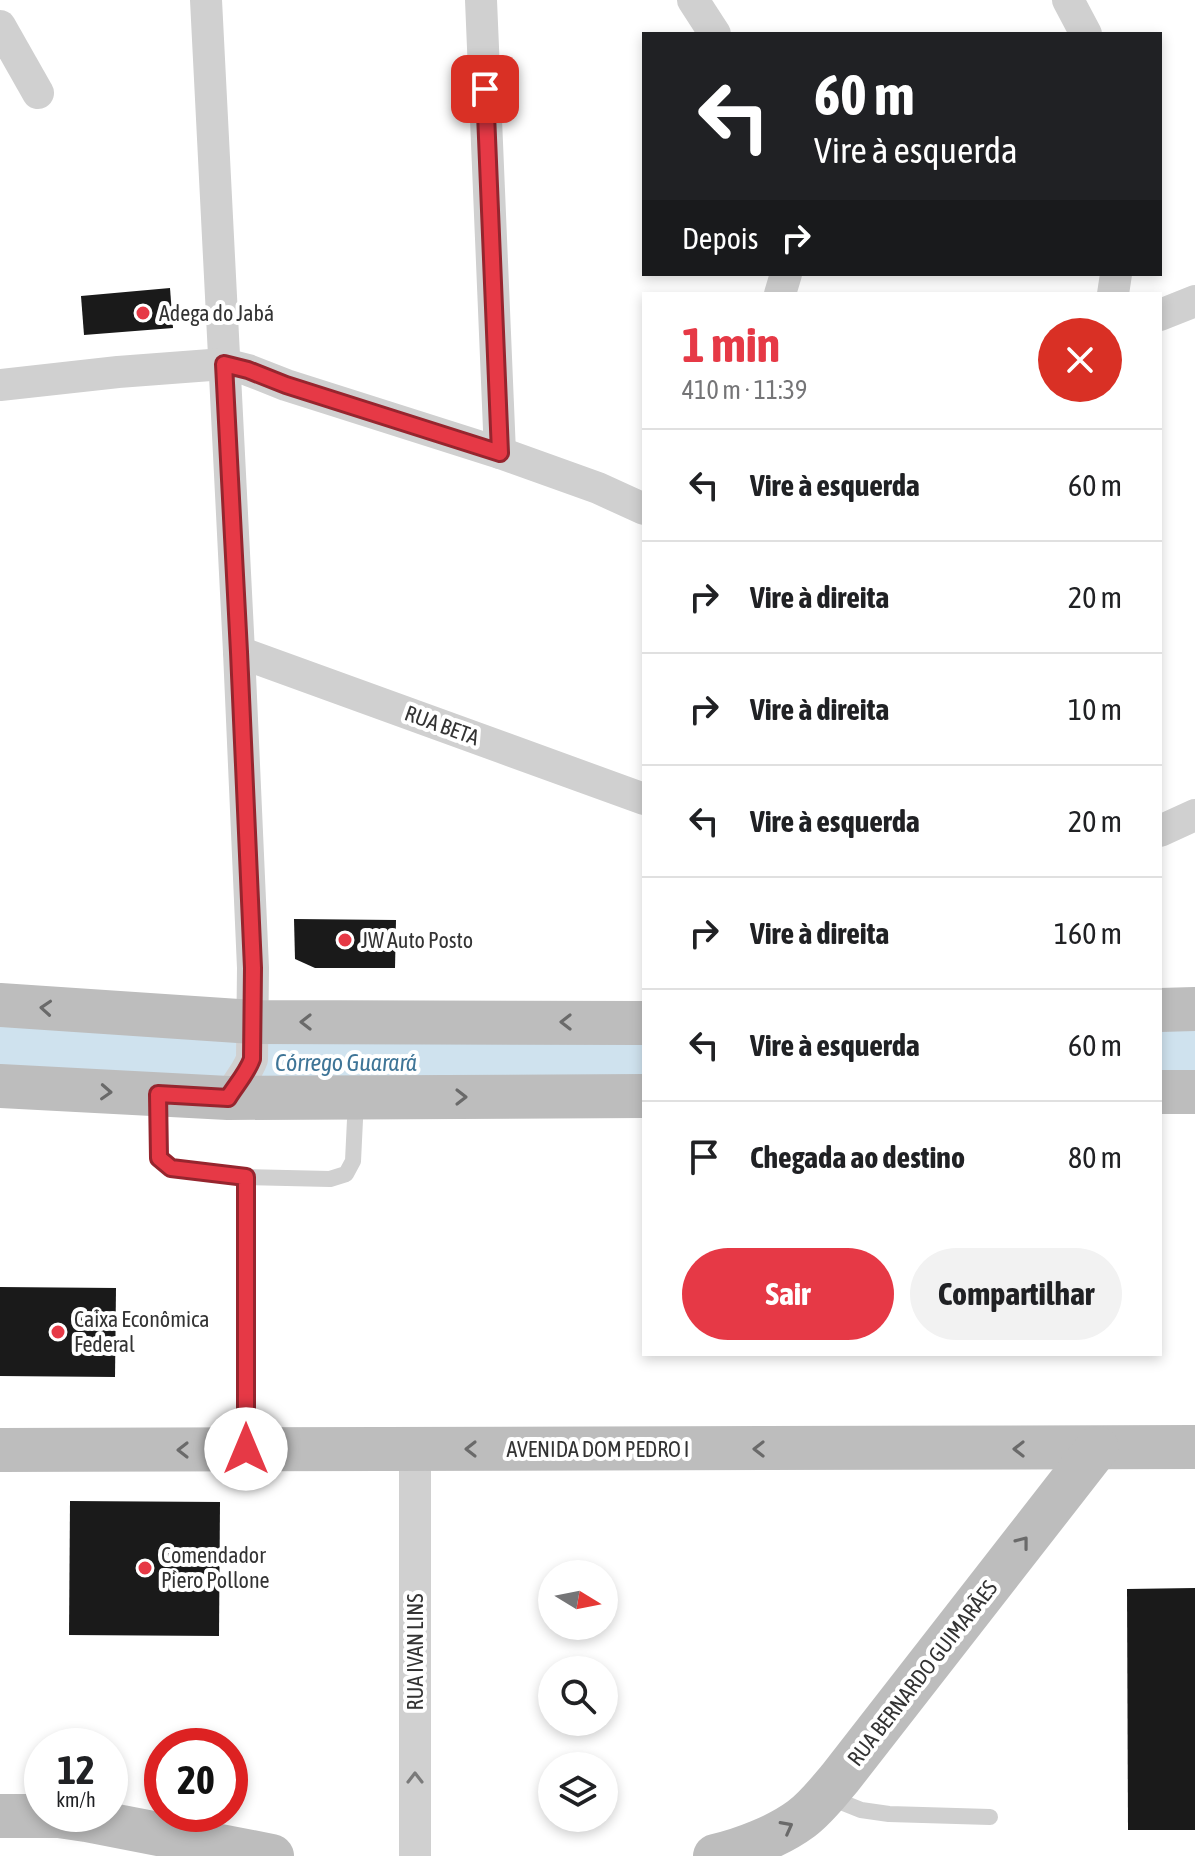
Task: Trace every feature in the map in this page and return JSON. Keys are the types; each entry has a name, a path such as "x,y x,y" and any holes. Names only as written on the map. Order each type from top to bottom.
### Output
{"main road":[{"path":"0,1005 253,1027 642,1023"},
{"path":"1162,1010 1195,1009"},
{"path":"0,1086 158,1094 234,1087 356,1097 642,1096"},
{"path":"1162,1092 1195,1092"},
{"name":"AVENIDA DOM PEDRO I","path":"0,1450 1195,1447"},
{"name":"RUA BERNARDO GUIMARÃES","path":"715,1856 752,1845 801,1819 825,1796 1097,1448"},
{"path":"0,1816 59,1816 272,1856"}],"street":[{"path":"206,0 253,968 252,1059 234,1087"},
{"path":"481,0 500,453"},
{"path":"693,0 714,32"},
{"path":"1068,0 1085,32"},
{"path":"0,26 38,93"},
{"path":"1162,314 1195,301"},
{"path":"0,385 224,364 500,453 598,488 642,508"},
{"name":"RUA BETA","path":"239,652 642,798"},
{"path":"1162,830 1195,815"},
{"name":"RUA IVAN LINS","path":"415,1449 415,1856"}],"lane":[{"path":"158,1094 159,1158 171,1168 246,1177 330,1179 346,1174 353,1161 356,1097"},
{"path":"246,1177 246,1449"},
{"path":"825,1796 861,1810 889,1814 990,1817"}],"building":[{"path":"170,288 173,328 84,335 81,296"},
{"name":"JW Auto Posto","path":"294,919 396,920 395,968 315,968 295,959"},
{"name":"Caixa Econômica Federal","path":"0,1287 116,1288 115,1377 0,1376"},
{"name":"Comendador Piero Pollone","path":"70,1501 220,1502 219,1636 69,1635"},
{"path":"1195,1588 1195,1830 1128,1830 1127,1589"}],"waterway":[{"name":"Córrego Guarará","path":"0,1047 306,1065 642,1062"},
{"name":"Córrego Guarará","path":"1162,1051 1195,1050"}],"place":[{"name":"Adega do Jabá","path":"143,313"},
{"name":"JW Auto Posto","path":"345,940"},
{"name":"Caixa Econômica Federal","path":"58,1332"},
{"name":"Comendador Piero Pollone","path":"145,1568"}],"route":[{"path":"246,1449 246,1177 171,1168 159,1158 158,1094 228,1098 252,1059 253,968 224,364 500,453 485,89"}]}
